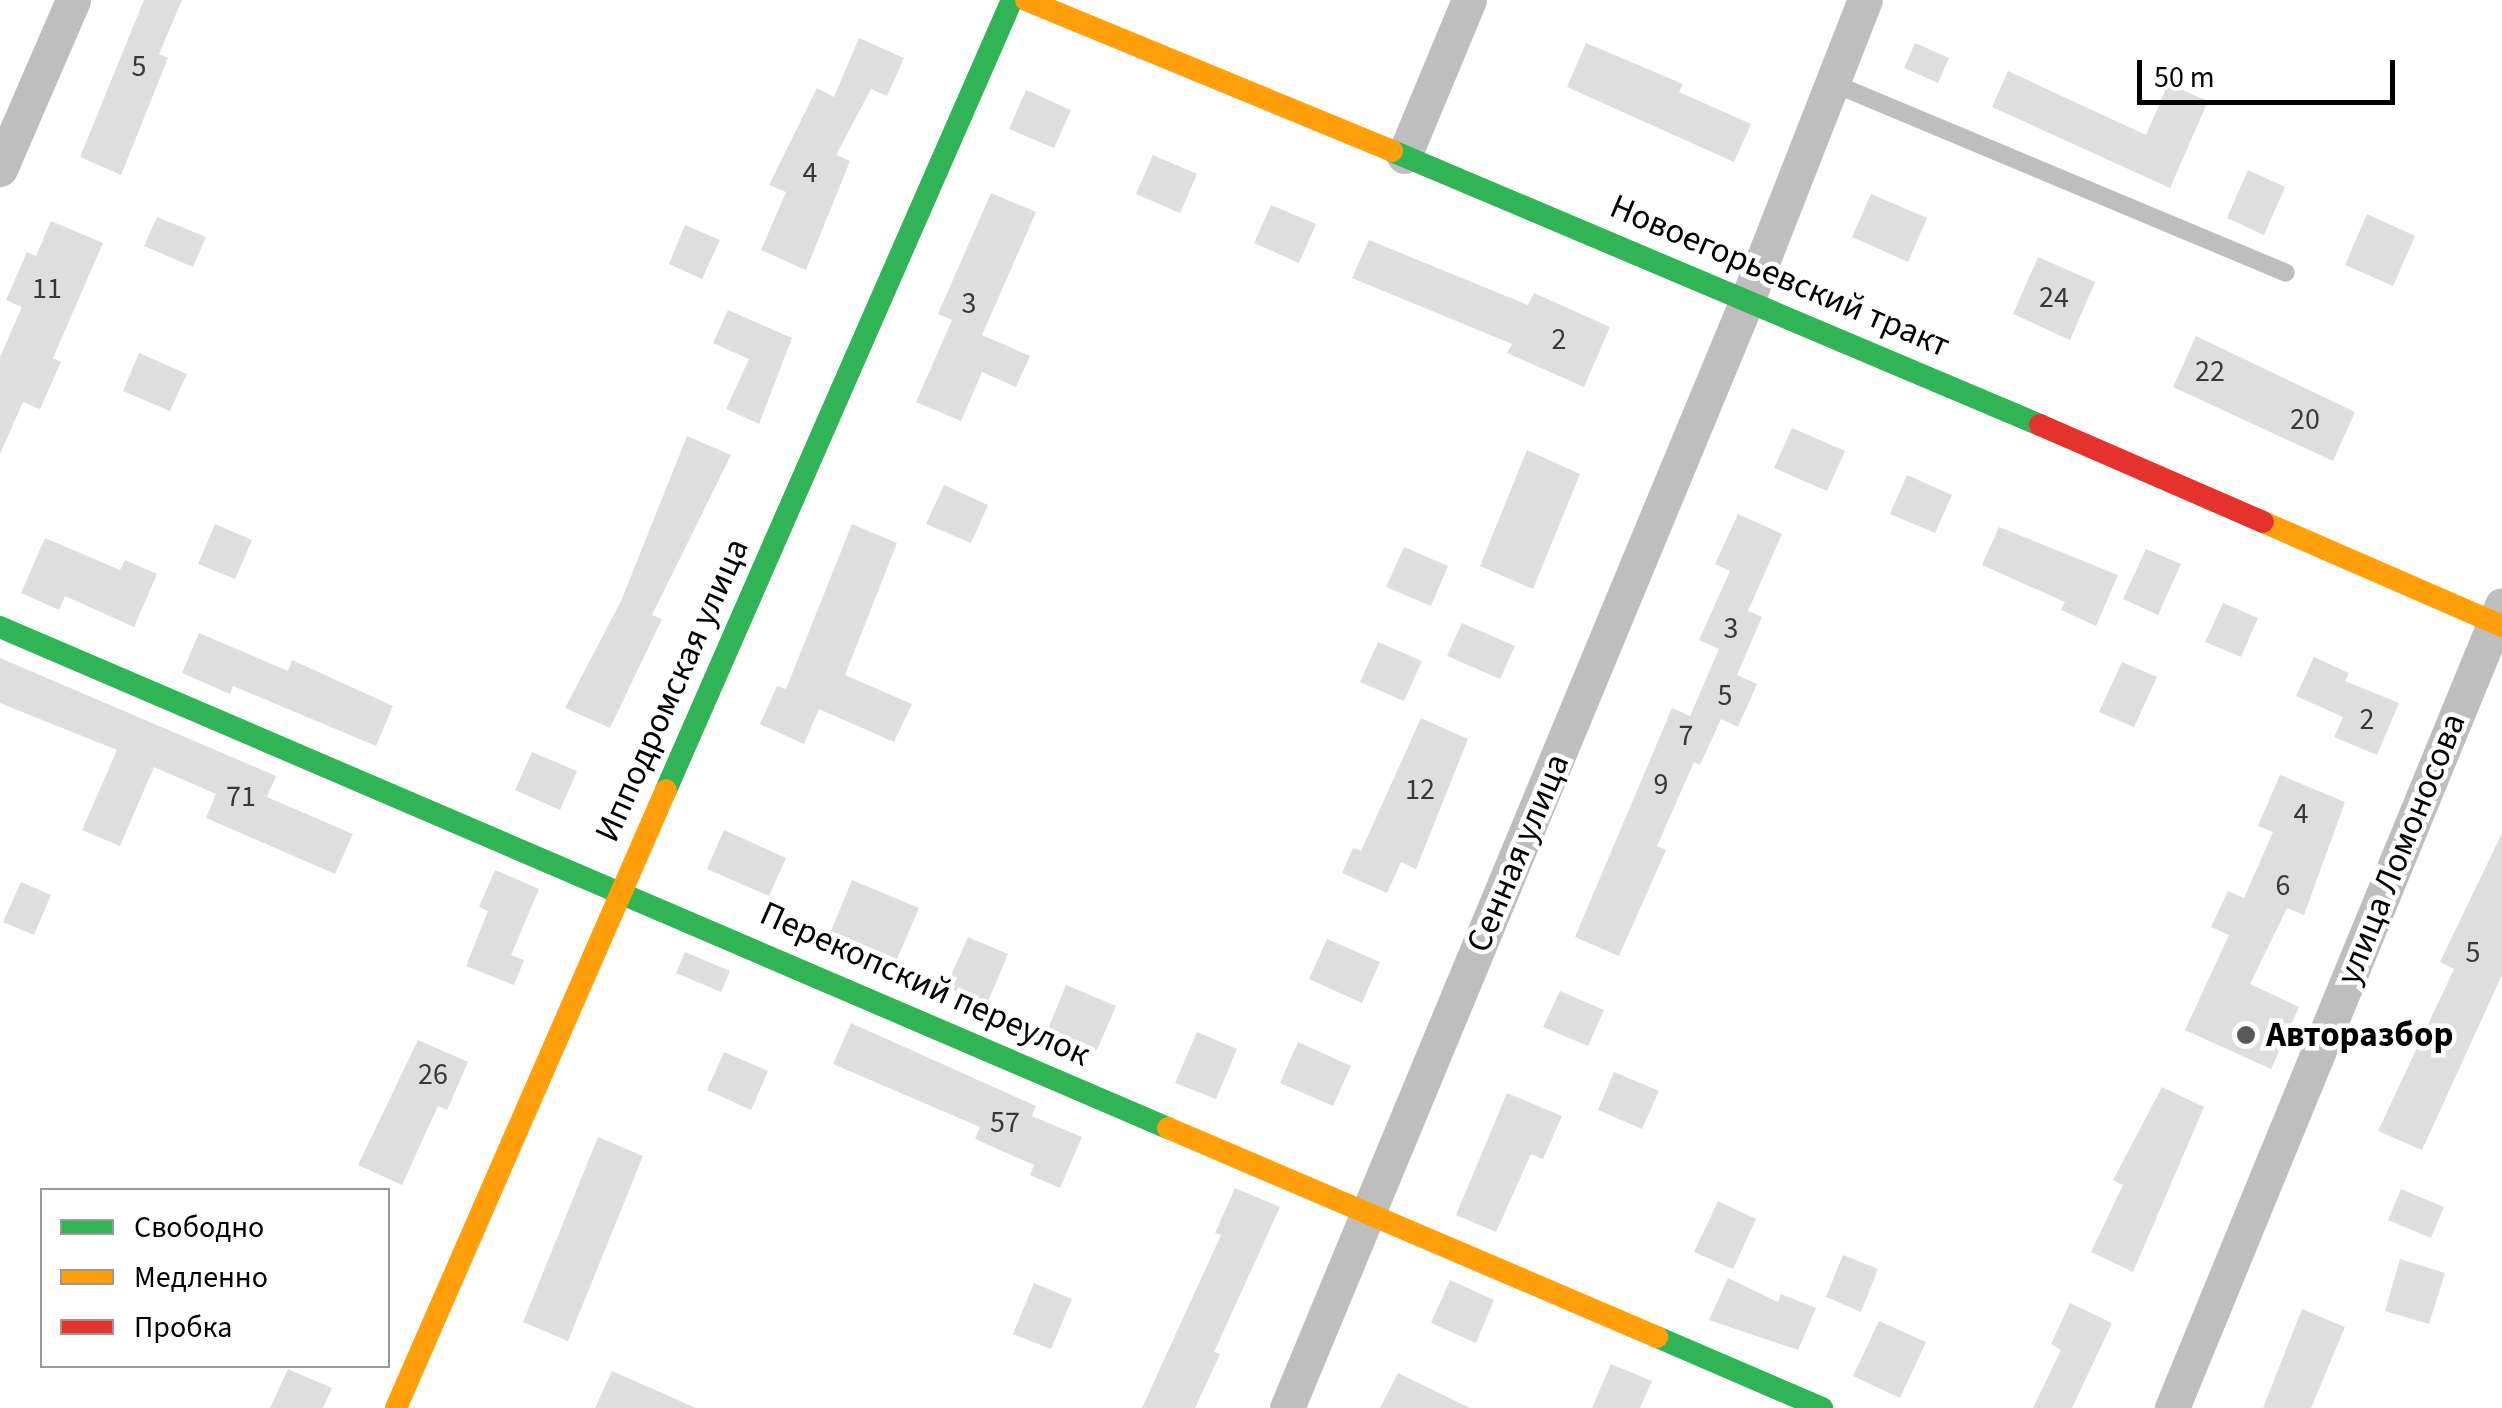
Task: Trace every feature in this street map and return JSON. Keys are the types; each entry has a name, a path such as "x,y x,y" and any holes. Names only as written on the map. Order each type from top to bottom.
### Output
{"street":[{"path":"0,169 73,0"},
{"name":"Ипподромская улица","path":"396,1408 1012,0"},
{"name":"Новоегорьевский тракт","path":"1026,0 1748,298 2499,618"},
{"path":"1404,156 1469,0"},
{"name":"Сенная улица","path":"1287,1408 1748,298 1865,0"},
{"name":"улица Ломоносова","path":"2172,1408 2499,618"},
{"name":"Перекопский переулок","path":"0,627 622,890 1822,1408"}],"lane":[{"path":"1830,82 2286,273"}],"building":[{"path":"144,0 182,0 159,54 168,58 121,175 80,157"},
{"path":"859,38 904,58 887,96 871,89 836,155 850,161 806,270 761,250 786,192 769,185 817,88 834,97"},
{"path":"1586,43 1683,84 1679,92 1751,124 1734,162 1567,87"},
{"path":"1915,43 1949,58 1938,83 1904,68"},
{"path":"2008,71 2146,135 2168,84 2208,101 2170,188 1992,107"},
{"path":"1026,90 1071,110 1054,148 1009,129"},
{"path":"1153,155 1197,174 1180,213 1136,194"},
{"path":"2248,170 2285,187 2264,235 2227,218"},
{"path":"991,193 1036,212 982,335 1030,356 1016,387 982,372 961,421 916,402 952,320 938,314"},
{"path":"1871,194 1927,218 1908,262 1852,237"},
{"path":"1271,205 1316,224 1299,263 1254,243"},
{"path":"2367,214 2415,236 2393,286 2345,265"},
{"path":"157,217 206,237 193,267 144,246"},
{"path":"51,221 103,243 53,358 61,362 40,409 23,402 0,454 0,357 22,307 6,300 27,252 36,256"},
{"path":"685,225 720,240 702,279 669,264"},
{"path":"1369,240 1528,305 1534,293 1610,327 1584,387 1507,353 1512,344 1352,278"},
{"path":"2038,257 2095,282 2070,340 2013,314"},
{"path":"728,310 792,338 759,424 726,409 749,359 713,343"},
{"path":"2196,336 2355,412 2333,461 2173,387"},
{"path":"139,353 187,374 170,411 123,391"},
{"path":"1792,428 1845,451 1827,491 1774,468"},
{"path":"687,436 731,455 652,615 662,619 610,728 565,708 621,601"},
{"path":"1527,450 1580,474 1533,589 1480,566"},
{"path":"1907,475 1952,495 1935,533 1890,514"},
{"path":"944,485 988,505 971,543 926,524"},
{"path":"1738,514 1782,534 1748,611 1762,617 1737,675 1757,684 1738,727 1721,719 1700,765 1694,762 1657,846 1666,850 1619,956 1575,937 1672,708 1690,716 1719,649 1699,640 1730,571 1715,564"},
{"path":"215,524 252,540 235,579 198,564"},
{"path":"852,524 897,543 845,675 912,704 894,742 819,709 804,744 760,724 777,686 786,689"},
{"path":"1999,527 2118,575 2096,626 2061,610 2065,602 1982,565"},
{"path":"45,538 120,570 125,560 157,574 134,627 65,596 59,610 21,593"},
{"path":"1404,547 1448,566 1431,606 1386,587"},
{"path":"2146,549 2181,564 2158,615 2123,599"},
{"path":"2223,603 2258,618 2241,657 2205,642"},
{"path":"1462,623 1515,646 1500,679 1447,656"},
{"path":"199,633 288,671 292,660 393,706 376,746 233,686 230,694 182,673"},
{"path":"1378,642 1422,661 1404,701 1360,682"},
{"path":"2314,657 2349,673 2345,681 2399,703 2377,755 2334,737 2343,717 2296,696"},
{"path":"0,658 276,776 267,797 353,834 335,874 206,818 216,794 154,767 120,846 82,830 117,750 0,703"},
{"path":"2122,662 2157,677 2134,727 2099,712"},
{"path":"1421,718 1468,739 1416,869 1401,862 1387,893 1342,873 1353,848 1361,851"},
{"path":"532,752 577,771 560,810 515,790"},
{"path":"2280,775 2345,802 2304,915 2287,908 2250,984 2299,1007 2271,1069 2185,1030 2229,935 2211,927 2228,891 2244,898 2273,832 2258,826"},
{"path":"724,830 786,858 769,896 707,869"},
{"path":"2502,833 2502,975 2422,1150 2378,1131 2454,969 2440,962"},
{"path":"495,870 539,889 511,955 524,960 514,985 466,966 488,911 479,907"},
{"path":"852,880 919,908 897,959 831,931"},
{"path":"21,882 51,895 34,935 3,922"},
{"path":"968,937 1008,954 987,1004 946,987"},
{"path":"1327,939 1380,962 1362,1003 1309,979"},
{"path":"685,952 730,971 721,992 676,973"},
{"path":"1066,985 1116,1006 1097,1050 1048,1029"},
{"path":"1560,991 1604,1010 1588,1046 1543,1027"},
{"path":"851,1023 1036,1106 1032,1116 1082,1137 1060,1188 1030,1175 1034,1165 975,1139 980,1127 833,1064"},
{"path":"1197,1032 1237,1049 1216,1099 1175,1083"},
{"path":"418,1040 468,1062 447,1110 438,1106 402,1185 358,1165"},
{"path":"1298,1042 1351,1066 1333,1106 1280,1083"},
{"path":"724,1052 768,1071 751,1110 707,1090"},
{"path":"1614,1072 1659,1091 1642,1129 1598,1110"},
{"path":"2162,1087 2204,1107 2133,1272 2091,1252 2123,1185 2113,1180"},
{"path":"1507,1093 1562,1116 1543,1159 1531,1154 1496,1232 1456,1215"},
{"path":"598,1137 643,1156 568,1341 523,1322"},
{"path":"1235,1188 1280,1207 1214,1352 1220,1354 1195,1408 1142,1408 1221,1235 1215,1233"},
{"path":"2401,1189 2444,1207 2431,1238 2388,1220"},
{"path":"1718,1201 1756,1219 1733,1269 1694,1252"},
{"path":"1843,1255 1878,1269 1861,1312 1826,1297"},
{"path":"2400,1259 2445,1273 2429,1324 2385,1311"},
{"path":"1728,1278 1778,1302 1781,1294 1816,1308 1798,1350 1709,1320"},
{"path":"1450,1280 1494,1300 1476,1343 1431,1323"},
{"path":"1034,1283 1072,1299 1051,1349 1013,1334"},
{"path":"2070,1303 2112,1323 2072,1408 2033,1408 2061,1350 2051,1344"},
{"path":"2302,1309 2345,1327 2311,1408 2263,1408"},
{"path":"1879,1321 1926,1342 1900,1398 1853,1376"},
{"path":"1611,1364 1652,1381 1640,1408 1592,1408"},
{"path":"288,1369 332,1388 323,1408 270,1408"},
{"path":"612,1371 696,1408 595,1408"},
{"path":"1398,1373 1470,1408 1380,1408"}],"traffic: fast":[{"path":"666,790 1012,0"},
{"path":"1392,151 2040,425"},
{"path":"0,627 1168,1128"},
{"path":"1657,1337 1822,1408"}],"traffic: slow":[{"path":"1026,0 1392,151"},
{"path":"2263,522 2502,626"},
{"path":"396,1408 666,790"},
{"path":"1168,1128 1657,1337"}],"traffic: jam":[{"path":"2040,425 2263,522"}],"place":[{"name":"Авторазбор","path":"2246,1035"}]}
